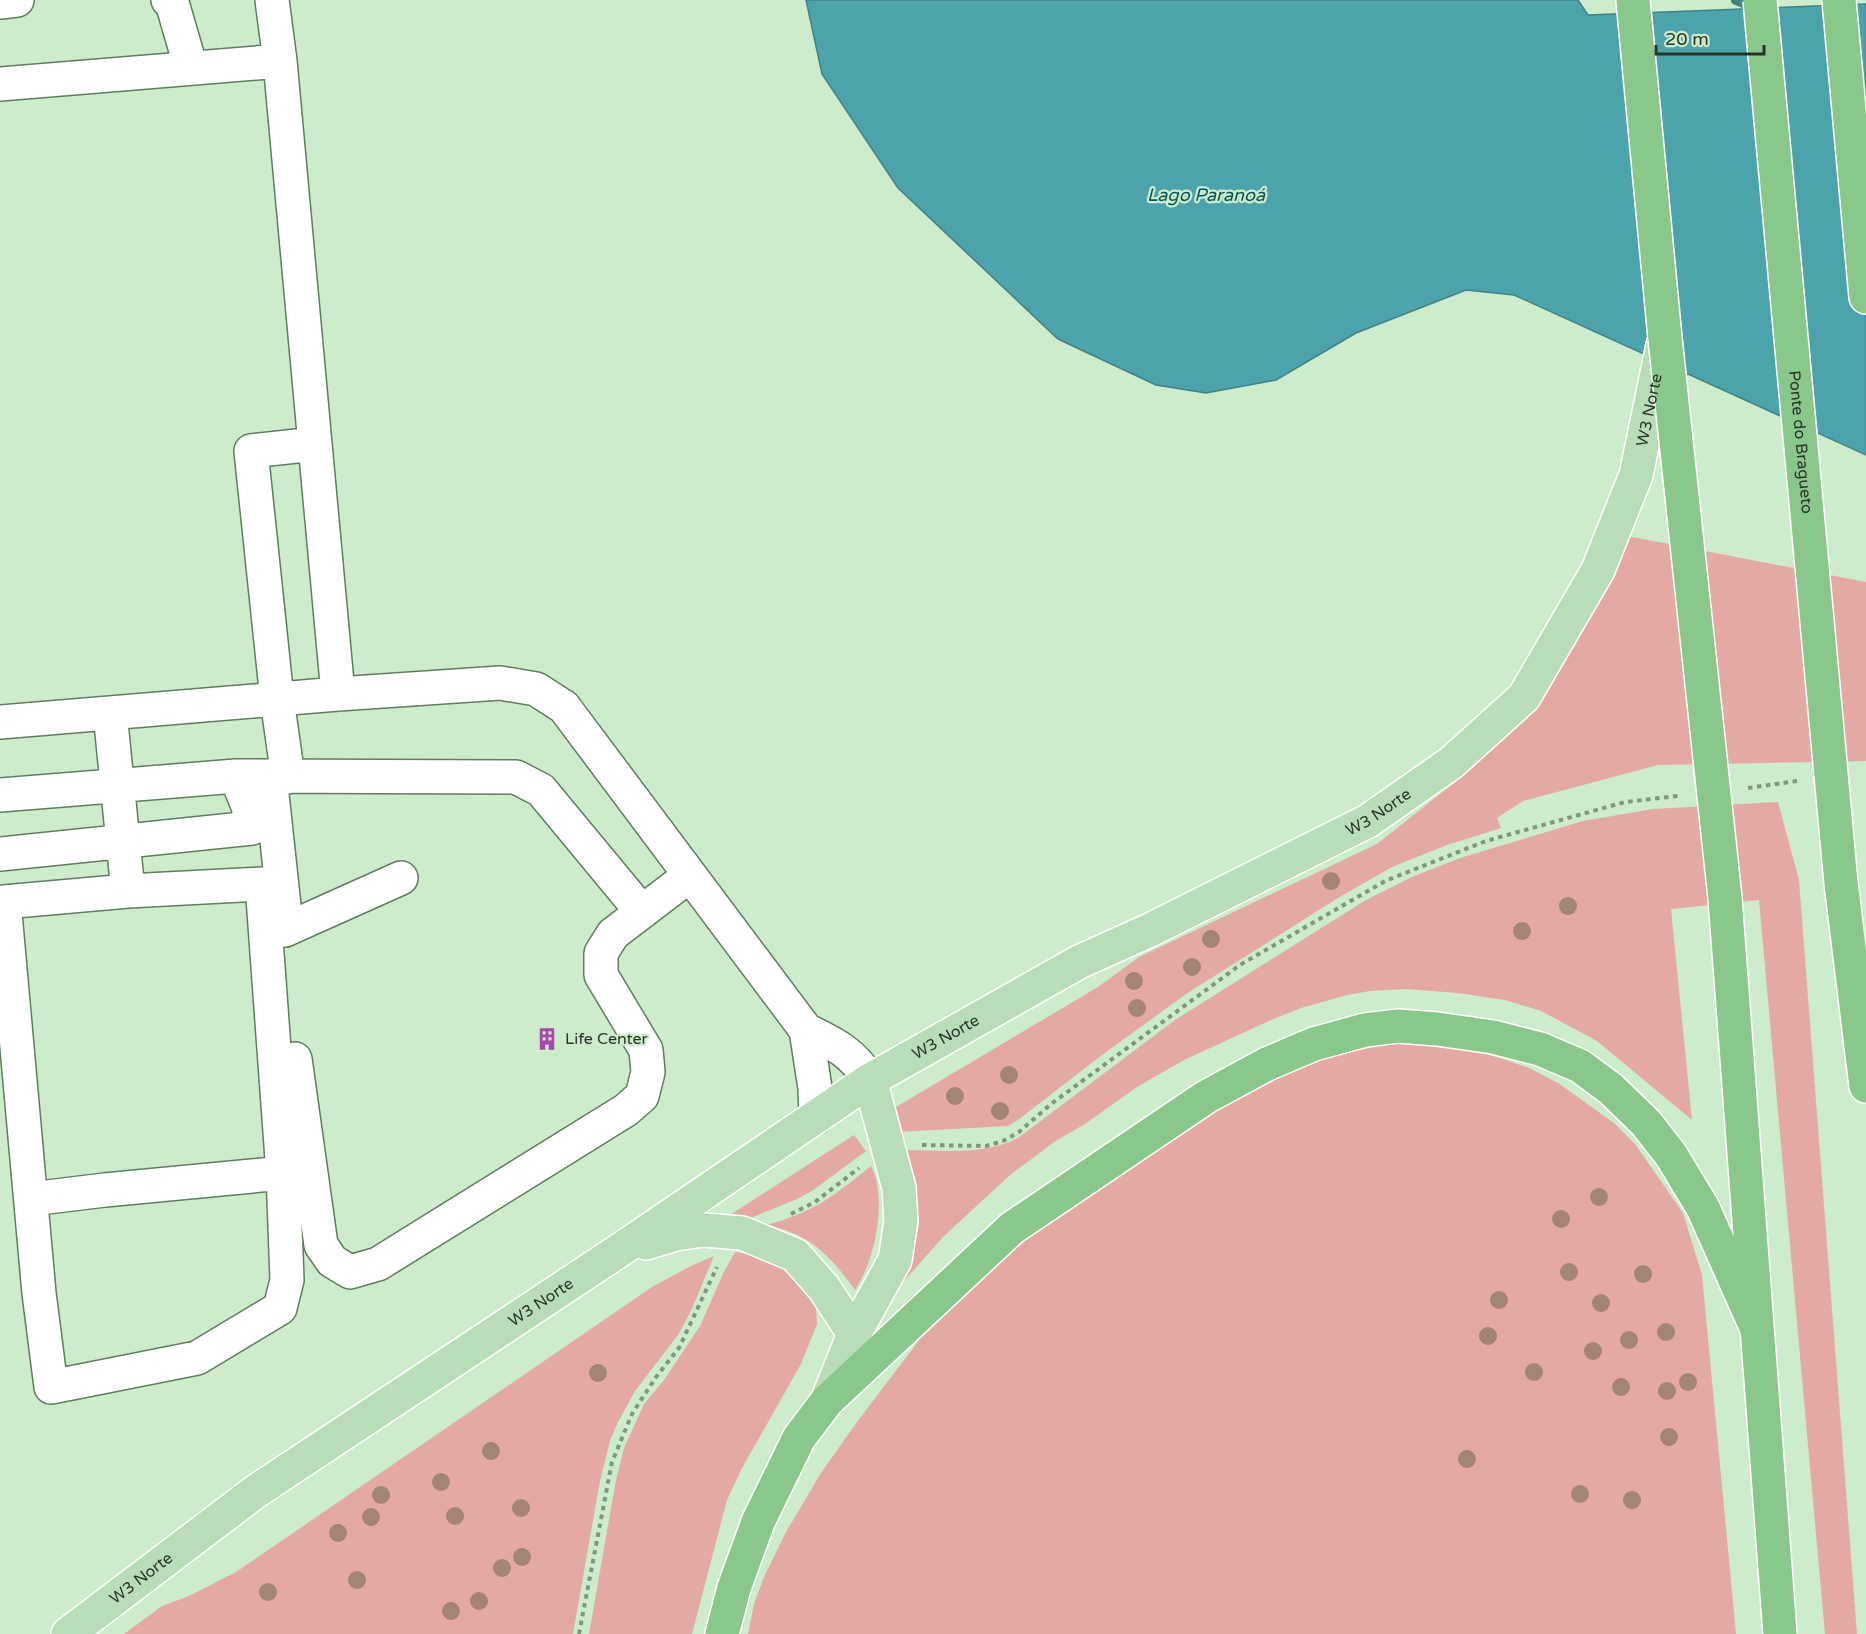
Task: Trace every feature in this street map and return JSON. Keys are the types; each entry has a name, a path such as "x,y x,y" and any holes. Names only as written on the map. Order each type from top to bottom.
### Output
{"highway":[{"path":"1634,0 1665,338 1725,898 1780,1634"},
{"name":"Ponte do Bragueto","path":"1760,0 1841,883 1866,1086"},
{"path":"1839,0 1866,297"},
{"path":"722,1634 734,1588 758,1522 799,1438 827,1401 1012,1228 1206,1097 1268,1064 1314,1044 1365,1030 1398,1026 1437,1029 1494,1037 1540,1049 1580,1066 1611,1089 1647,1123 1677,1164 1703,1208 1756,1327"}],"main road":[{"name":"W3 Norte","path":"68,1634 255,1492 620,1251 870,1080 1079,962 1150,930 1368,820 1451,764 1524,697 1598,570 1636,475 1665,338"},
{"path":"827,1401 854,1334 895,1260 901,1221 899,1188 870,1080"},
{"path":"620,1251 676,1234 703,1230 742,1233 795,1255 824,1288 854,1334"}],"street":[{"path":"0,2 17,0"},
{"path":"168,0 173,6 191,68"},
{"path":"272,0 280,61 338,694"},
{"path":"0,84 280,61"},
{"path":"315,444 251,451 277,699 285,930 295,1054 321,1245 332,1261 350,1272 378,1264 626,1110 642,1096 648,1072 646,1050 601,975 601,953 614,934 689,876"},
{"path":"0,722 500,683 536,689 564,707 806,1030 844,1051 858,1062 870,1080"},
{"path":"110,713 128,891"},
{"path":"0,795 236,776 516,777 541,790 642,912"},
{"path":"0,854 252,828 248,806 236,776"},
{"path":"285,930 401,878"},
{"path":"262,884 283,1173 287,1280 280,1308 197,1358 51,1387 39,1293 4,902 128,891 262,884"},
{"path":"806,1030 815,1088 816,1117"},
{"path":"31,1199 283,1173"}],"path":[{"path":"1738,789 1806,780"},
{"path":"579,1634 612,1462 622,1435 638,1404 679,1348 701,1305 712,1275 742,1233 755,1226 793,1214 815,1202 889,1147 909,1144 986,1146 1003,1141 1019,1132 1051,1104 1240,965 1385,881 1486,841 1625,802 1682,796"}],"shaded area":[{"path":"1627,536 1866,582 1866,761 1658,765 1523,801 1497,818 1501,828 1447,845 1392,867 1338,898 1189,992 1008,1126 898,1132 891,1110 1098,987 1139,957 1377,844 1469,771 1521,720 1559,670"},
{"path":"1778,802 1799,880 1857,1634 1825,1634 1759,900 1671,909 1692,1120 1597,1041 1541,1011 1505,1000 1458,993 1406,989 1347,995 1301,1008 1271,1020 1184,1060 1137,1087 1085,1124 1057,1140 1010,1175 944,1236 895,1291 901,1150 976,1150 1005,1144 1018,1138 1175,1020 1366,900 1412,877 1460,858 1583,821 1653,809"},
{"path":"1417,1041 1456,1045 1503,1059 1529,1068 1558,1083 1614,1123 1635,1144 1683,1213 1702,1275 1736,1634 748,1634 754,1604 764,1577 786,1532 821,1473 920,1339 991,1267 1042,1224 1236,1095 1316,1058"},
{"path":"854,1135 866,1151 812,1191 748,1219 730,1215"},
{"path":"871,1166 876,1179 878,1195 877,1229 868,1263 855,1290 837,1266 818,1248 795,1234 766,1225 797,1215 823,1202"},
{"path":"735,1252 764,1256 793,1266 816,1305 817,1324 801,1364 742,1468 727,1500 692,1634 589,1634 616,1480 624,1448 644,1404 664,1380 700,1326"},
{"path":"714,1256 691,1311 678,1335 635,1391 610,1441 600,1481 573,1634 124,1634 162,1606 189,1596 236,1572 652,1287"}],"water":[{"name":"Lago Paranoá","path":"806,0 1578,0 1588,15 1866,4 1866,455 1514,295 1466,290 1356,333 1276,380 1206,393 1156,385 1058,339 898,188 822,74"}],"waterway":[{"path":"1736,0 1755,8"}],"place":[{"name":"Life Center","path":"547,1039"}]}
